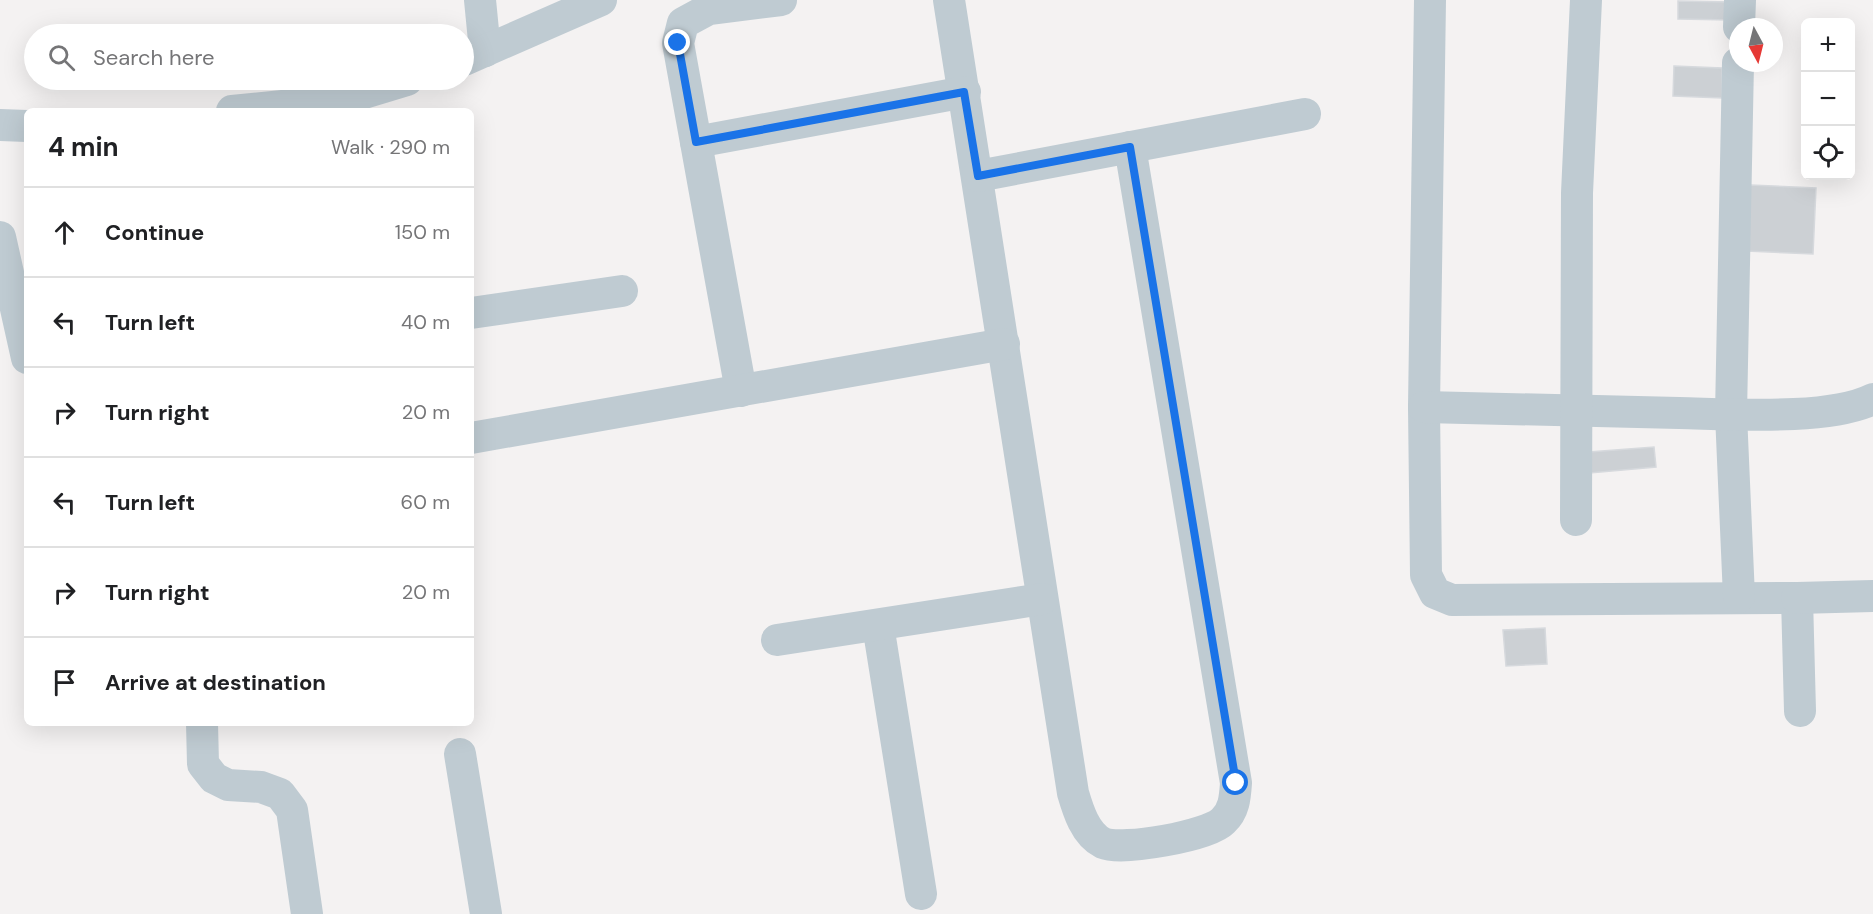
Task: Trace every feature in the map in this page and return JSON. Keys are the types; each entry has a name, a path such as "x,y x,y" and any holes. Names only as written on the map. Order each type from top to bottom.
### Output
{"street":[{"path":"480,0 474,56 602,0"},
{"path":"741,391 678,43 683,23 709,9 781,0"},
{"path":"949,0 1073,793 1082,822 1102,842 1122,846 1206,832 1223,821 1234,804 1236,783 1130,147"},
{"path":"1430,0 1424,554 1426,574 1435,593 1452,600 1483,601 1873,596"},
{"path":"1576,520 1577,193 1586,0"},
{"path":"1739,18 1740,0"},
{"path":"1738,72 1731,414 1739,597"},
{"path":"262,108 341,100 374,90"},
{"path":"696,142 964,92"},
{"path":"978,176 1305,114"},
{"path":"0,125 24,126"},
{"path":"0,237 4,274 24,347"},
{"path":"474,313 622,291"},
{"path":"474,437 1004,344"},
{"path":"1424,407 1731,414 1831,412 1857,408 1873,399"},
{"path":"1797,598 1800,711"},
{"path":"777,640 1042,599"},
{"path":"878,625 921,894"},
{"path":"202,726 203,764 214,778 228,785 261,787 280,795 292,810 308,914"},
{"path":"460,754 486,914"}],"building":[{"path":"1678,1 1731,2 1729,20 1678,19"},
{"path":"1674,66 1722,68 1722,98 1673,96"},
{"path":"1750,185 1816,188 1813,254 1747,251"},
{"path":"1654,447 1656,467 1590,473 1589,452"},
{"path":"1545,628 1547,664 1506,666 1503,630"}],"route":[{"path":"678,43 696,142 964,92 978,176 1130,147 1236,783"}]}
